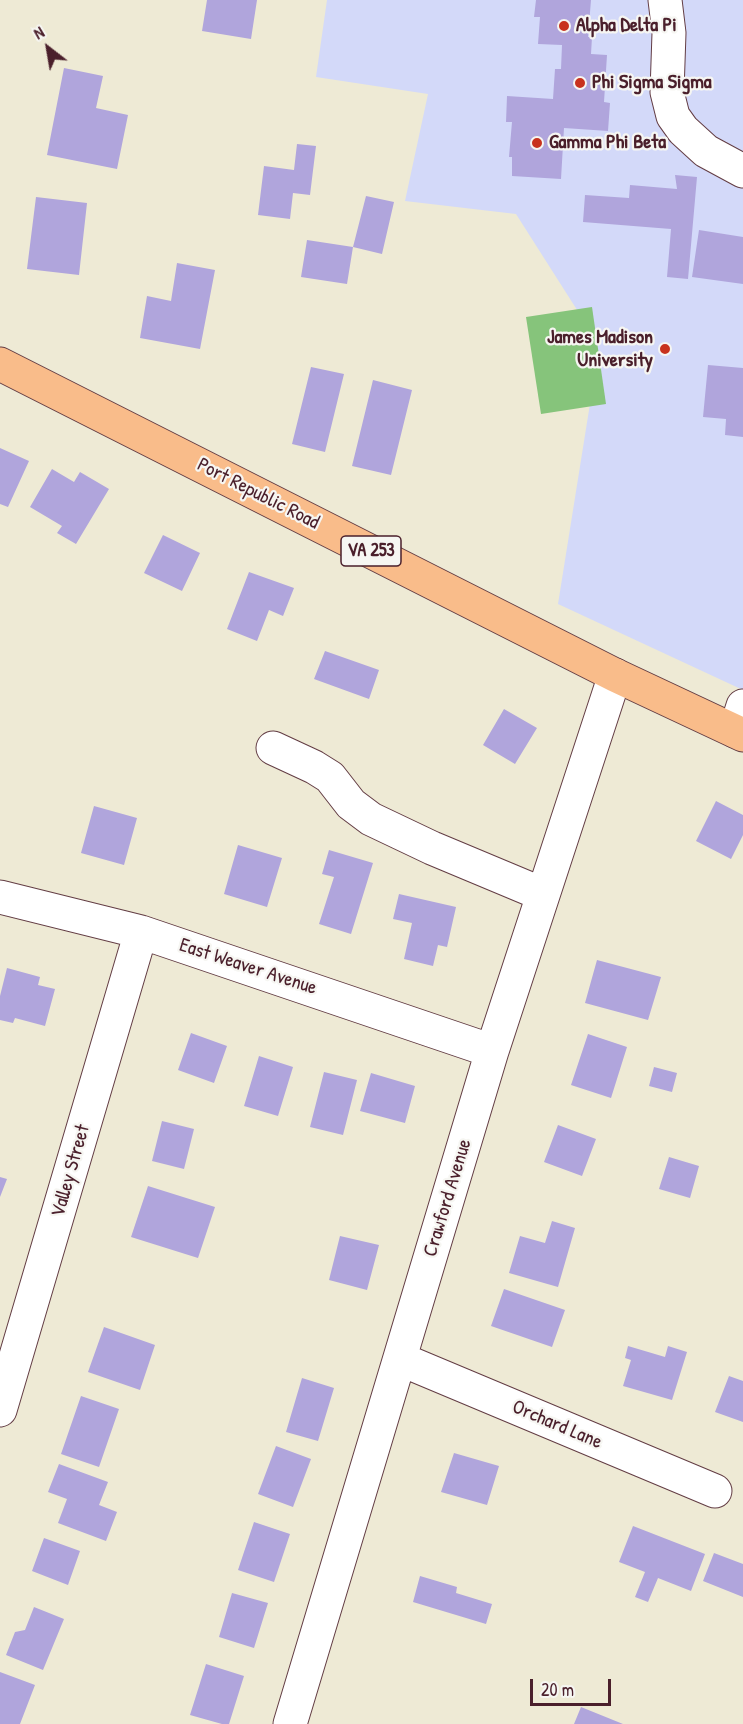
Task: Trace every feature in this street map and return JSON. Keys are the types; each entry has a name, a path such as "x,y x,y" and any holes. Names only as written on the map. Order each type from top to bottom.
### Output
{"main road":[{"name":"Port Republic Road","path":"0,364 615,675 740,724"}],"street":[{"path":"665,0 669,33 667,92 673,116 682,130 695,142 712,155 743,171"},
{"name":"Crawford Avenue","path":"290,1724 492,1051 615,675"},
{"path":"273,748 330,777 351,804 364,815 432,848 542,894"},
{"name":"East Weaver Avenue","path":"0,897 141,932 492,1051"},
{"name":"Valley Street","path":"0,1410 141,932"},
{"name":"Orchard Lane","path":"400,1359 715,1491"}],"shaded area":[{"name":"James Madison University","path":"327,0 743,0 743,690 558,604 593,385 579,313 516,214 405,201 428,94 316,77"}],"green space":[{"path":"592,307 606,404 541,414 526,317"}],"building":[{"path":"207,0 257,0 251,39 202,31"},
{"path":"536,0 591,0 588,37 592,37 591,54 607,55 604,102 610,103 608,131 564,128 561,179 512,176 512,157 509,157 512,122 506,122 507,96 553,99 555,69 561,69 562,45 538,44 540,17 534,17"},
{"path":"64,68 103,76 96,108 128,115 117,169 47,155"},
{"path":"297,144 316,146 310,195 293,193 290,219 258,215 264,166 294,170"},
{"path":"675,175 697,177 688,279 667,277 671,229 583,222 585,195 629,198 630,185 677,189"},
{"path":"366,196 394,202 382,254 353,247"},
{"path":"36,197 87,203 79,275 27,269"},
{"path":"699,230 743,237 743,284 692,277"},
{"path":"307,240 353,247 347,284 301,277"},
{"path":"177,263 215,270 200,349 140,338 147,296 171,301"},
{"path":"708,365 743,368 743,437 725,435 726,419 703,417"},
{"path":"311,367 344,374 325,452 292,444"},
{"path":"373,380 412,390 391,475 352,466"},
{"path":"0,448 29,461 8,507 0,504"},
{"path":"52,469 74,482 80,472 109,489 76,544 57,533 62,526 30,507"},
{"path":"163,535 200,553 182,591 144,573"},
{"path":"249,572 294,588 283,616 269,610 257,641 227,629"},
{"path":"325,651 379,670 369,699 314,679"},
{"path":"504,709 537,728 515,764 483,745"},
{"path":"716,801 743,815 743,835 731,859 696,841"},
{"path":"94,806 137,818 124,865 81,853"},
{"path":"238,845 282,858 267,907 224,894"},
{"path":"329,850 373,863 351,934 319,924 334,877 322,874"},
{"path":"399,894 456,907 447,947 438,945 433,966 404,959 412,923 393,919"},
{"path":"597,960 661,977 648,1020 585,1003"},
{"path":"7,968 40,977 38,985 55,989 45,1026 15,1018 13,1023 0,1020 0,996"},
{"path":"191,1033 227,1046 214,1083 178,1070"},
{"path":"588,1034 627,1047 611,1098 571,1085"},
{"path":"259,1056 293,1067 278,1116 244,1106"},
{"path":"654,1067 677,1073 672,1092 649,1086"},
{"path":"324,1072 357,1080 343,1135 310,1127"},
{"path":"371,1073 415,1086 405,1123 360,1111"},
{"path":"162,1121 194,1129 184,1169 152,1161"},
{"path":"558,1125 596,1139 582,1176 544,1162"},
{"path":"669,1157 699,1166 690,1198 659,1189"},
{"path":"0,1177 7,1179 0,1197"},
{"path":"148,1186 215,1207 198,1258 131,1237"},
{"path":"552,1221 575,1228 558,1287 509,1273 520,1236 545,1243"},
{"path":"340,1236 379,1245 367,1290 329,1280"},
{"path":"504,1289 565,1310 552,1347 491,1326"},
{"path":"104,1327 155,1345 140,1390 88,1372"},
{"path":"628,1346 665,1357 668,1346 687,1352 672,1400 623,1386 631,1360 625,1358"},
{"path":"729,1376 743,1381 743,1422 715,1412"},
{"path":"302,1378 334,1388 318,1441 286,1432"},
{"path":"81,1396 119,1409 99,1467 61,1454"},
{"path":"276,1446 311,1459 293,1507 258,1494"},
{"path":"454,1453 499,1466 487,1505 441,1492"},
{"path":"59,1464 108,1482 99,1505 117,1512 106,1541 58,1523 67,1499 48,1492"},
{"path":"254,1522 290,1534 274,1582 238,1570"},
{"path":"633,1526 705,1554 691,1591 658,1578 648,1602 635,1597 645,1572 619,1562"},
{"path":"44,1538 80,1551 68,1585 32,1571"},
{"path":"714,1553 743,1564 743,1597 703,1581"},
{"path":"420,1576 457,1587 456,1593 492,1604 486,1624 413,1602"},
{"path":"232,1593 268,1603 254,1648 219,1637"},
{"path":"34,1607 64,1619 43,1670 6,1655 15,1632 25,1630"},
{"path":"206,1664 244,1676 229,1724 190,1715"},
{"path":"0,1672 35,1685 20,1724 0,1724"},
{"path":"581,1707 623,1724 574,1724"}],"place":[{"name":"Alpha Delta Pi","path":"564,26"},
{"name":"Phi Sigma Sigma","path":"580,83"},
{"name":"Gamma Phi Beta","path":"537,143"},
{"name":"James Madison University","path":"665,349"}]}
